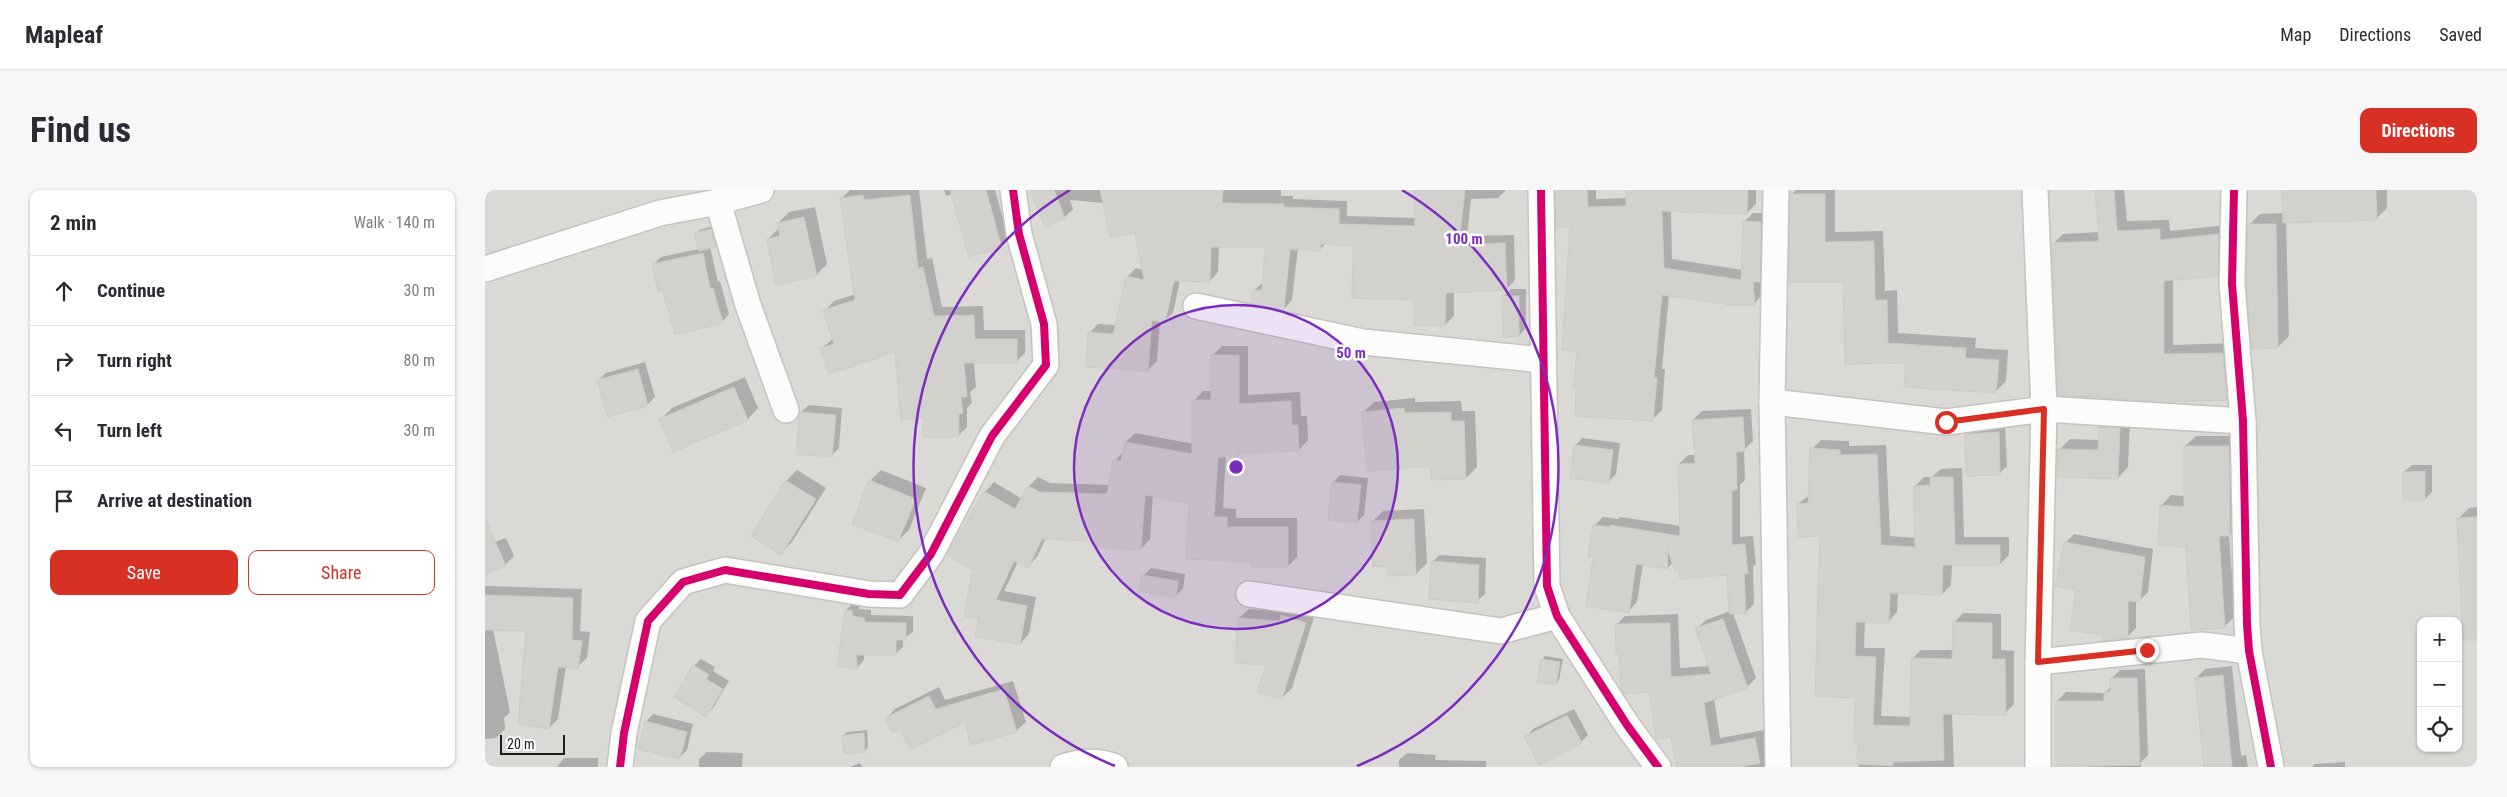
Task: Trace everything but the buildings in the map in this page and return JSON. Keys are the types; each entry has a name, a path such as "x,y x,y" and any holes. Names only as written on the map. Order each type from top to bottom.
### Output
{"street":[{"path":"485,269 660,213 717,202 761,190"},
{"path":"620,767 624,733 648,621 683,582 725,570 869,594 900,595 931,554 992,436 1046,364 1044,324 1019,234 1013,190"},
{"path":"1541,190 1547,586 1557,616 1627,725 1657,767"},
{"path":"1776,190 1772,402 1778,767"},
{"path":"2035,190 2044,409 2038,662 2038,767"},
{"path":"2234,190 2232,284 2243,421 2247,624 2249,651 2271,767"},
{"path":"717,202 747,305 786,410"},
{"path":"1196,306 1363,342 1543,360"},
{"path":"1772,402 1946,422 2044,409 2243,421"},
{"path":"1249,594 1501,631 1557,616"},
{"path":"2038,662 2202,645 2249,651"},
{"path":"1063,767 1079,763 1109,764 1115,767"}],"shaded area":[{"path":"485,190 2477,190 2477,767 485,767"}],"cycle path":[{"path":"620,767 624,733 648,621 683,582 725,570 869,594 900,595 931,554 992,436 1046,365 1044,324 1019,234 1013,190"},
{"path":"1541,190 1547,586 1557,616 1627,725 1658,767"},
{"path":"2234,190 2232,284 2243,421 2247,624 2249,651 2271,767"}],"route":[{"path":"1946,422 2044,409 2038,662 2147,650"}]}
